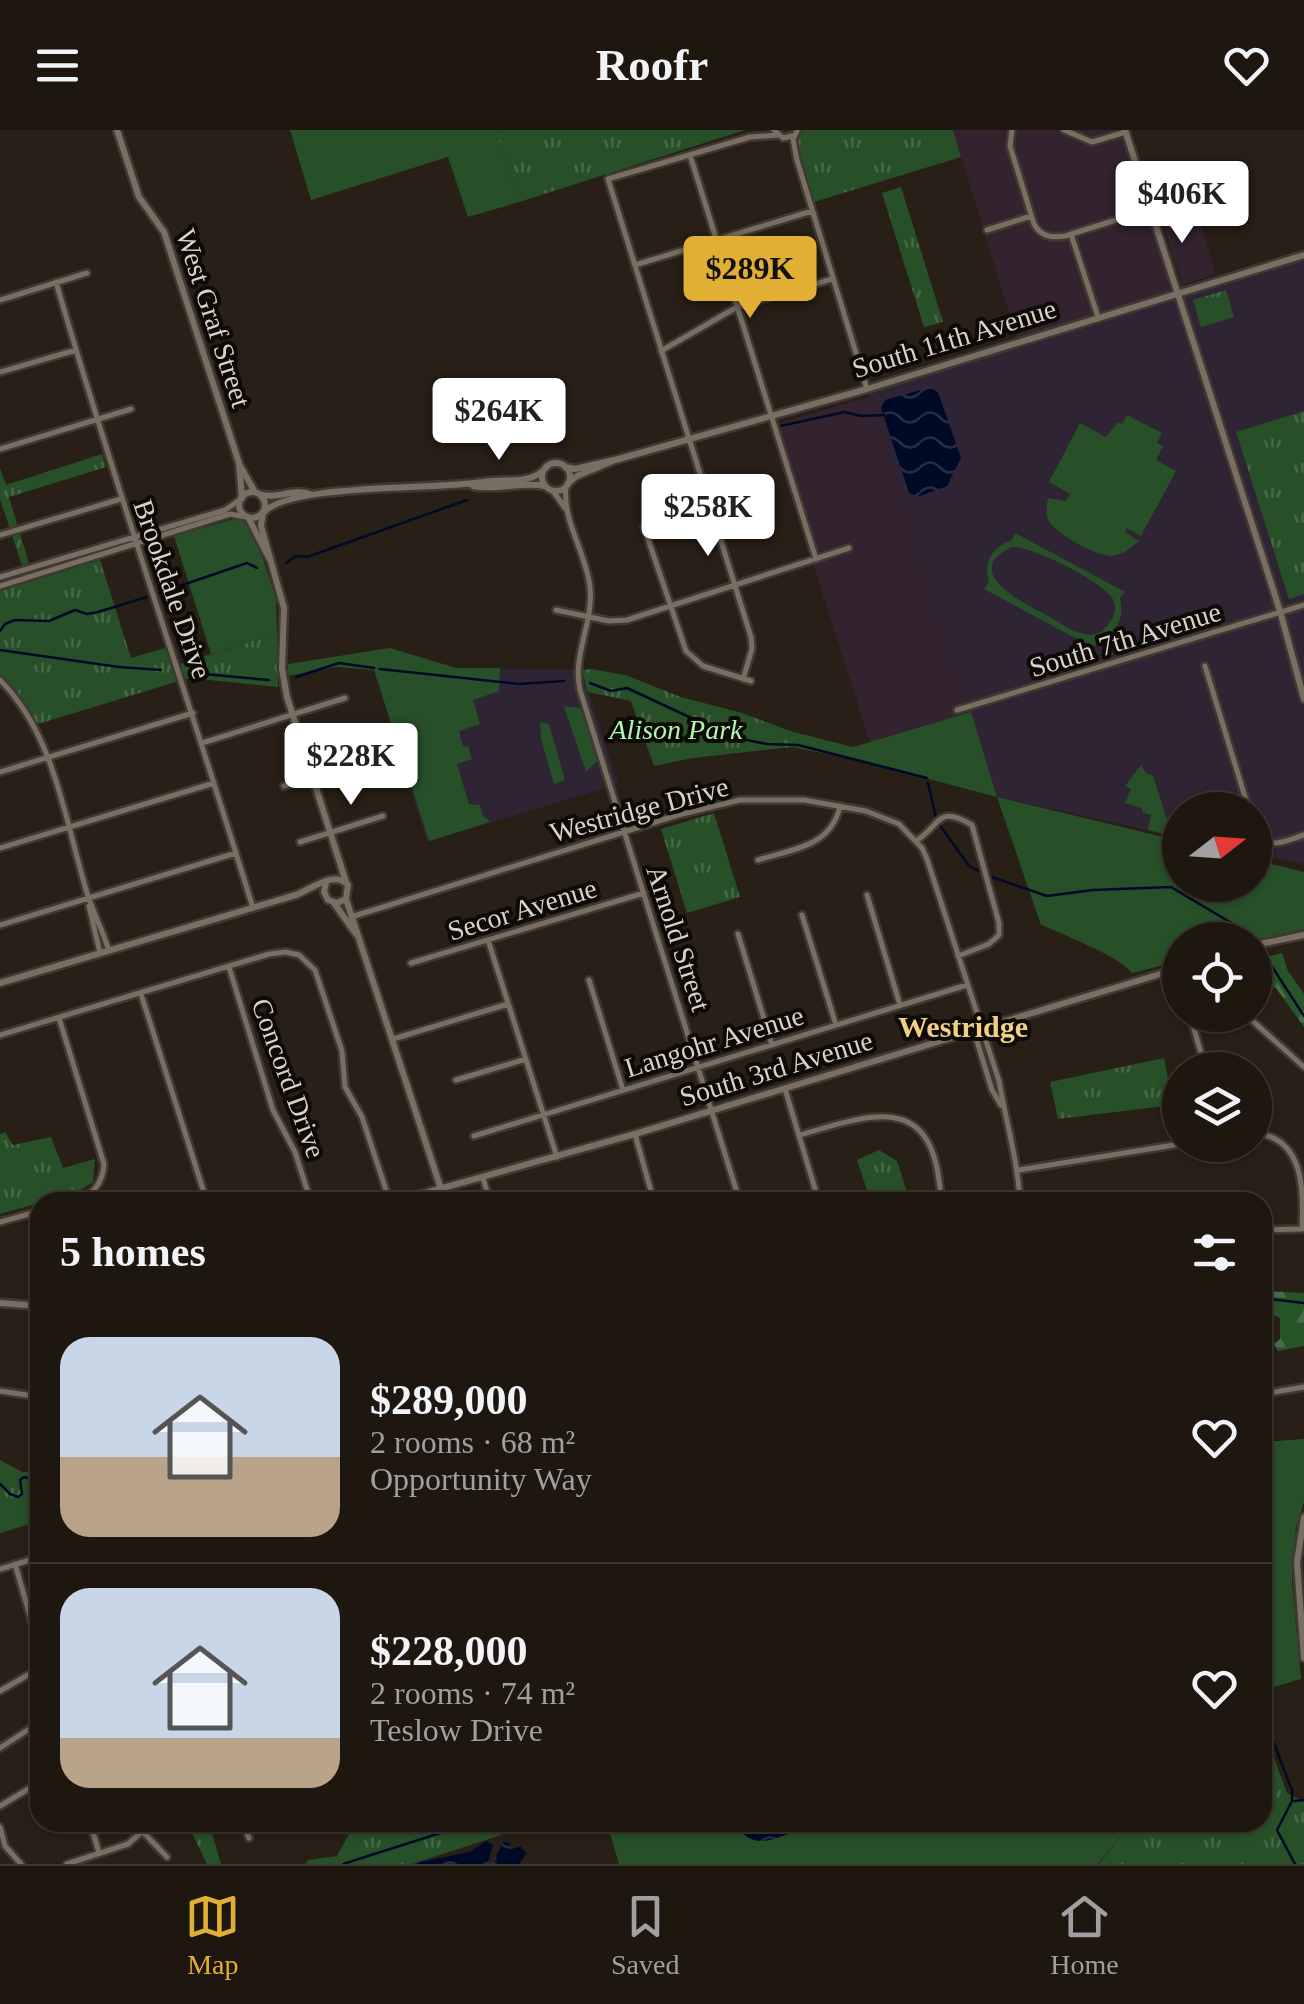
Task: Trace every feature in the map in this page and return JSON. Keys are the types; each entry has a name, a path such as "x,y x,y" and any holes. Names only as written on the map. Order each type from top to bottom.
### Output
{"main road":[{"path":"1125,131 1280,612 1304,699"},
{"name":"West Graf Street","path":"116,132 139,196 164,232 239,463 264,499 261,526 284,608 282,669 292,715 346,882"},
{"name":"South 11th Avenue","path":"543,471 554,464 575,469 616,460 867,389 1304,255"},
{"name":"South 11th Avenue","path":"549,489 616,460"},
{"name":"West Graf Street","path":"239,463 239,507 270,560"},
{"path":"565,468 567,484"},
{"path":"247,518 258,518 279,501 311,494 472,486 527,479 543,471 549,489"},
{"path":"472,486 508,488 536,484 549,489"},
{"path":"241,498 257,493 273,497 296,492 311,494"},
{"name":"West Graf Street","path":"328,881 335,872 335,854"},
{"path":"0,983 296,895 338,878 346,882 351,916 440,1190"},
{"path":"328,881 330,900 363,948"},
{"path":"296,895 346,898"},
{"path":"1272,942 1304,935"},
{"name":"South 3rd Avenue","path":"432,1192 1162,976"},
{"path":"436,1175 456,1185"},
{"path":"0,1303 30,1305"},
{"path":"1304,1517 1297,1562 1304,1658"}],"street":[{"path":"750,137 760,130"},
{"path":"1012,130 1010,146 1036,228 1045,236 1055,238 1151,210"},
{"path":"1064,130 1092,142 1125,131"},
{"path":"708,501 650,518 645,524 682,644 690,657 703,666 747,680 752,643 735,585 608,179 750,137 778,134 790,138 797,131"},
{"path":"797,131 797,160 867,389"},
{"path":"778,134 797,160"},
{"path":"690,155 816,559"},
{"path":"635,265 812,211"},
{"path":"986,230 1032,216"},
{"path":"1071,234 1098,317"},
{"path":"0,300 86,274"},
{"path":"661,351 737,307 833,278"},
{"name":"Brookdale Drive","path":"56,282 158,618 193,713 252,908"},
{"path":"0,372 76,350"},
{"path":"0,449 131,408"},
{"name":"Arnold Street","path":"567,484 566,510 590,586 577,665 578,683 737,1192"},
{"name":"Arnold Street","path":"549,489 566,510"},
{"path":"0,576 224,510 241,498"},
{"path":"0,535 121,499"},
{"path":"0,586 230,514 247,518"},
{"path":"556,610 618,622 850,548"},
{"name":"South 7th Avenue","path":"957,710 1304,605"},
{"path":"1205,666 1244,792"},
{"path":"0,680 32,718 109,951"},
{"path":"0,694 10,690"},
{"path":"202,744 345,698"},
{"path":"0,772 193,713"},
{"path":"284,786 366,760"},
{"path":"0,848 214,783"},
{"name":"Westridge Drive","path":"351,916 624,831 740,800 804,800 840,806 891,819 916,841"},
{"path":"758,860 822,838 832,828 840,806"},
{"path":"958,956 990,944 999,934 1000,923 972,825 948,815 940,817 916,841 927,859 980,1029 976,1038 992,1090 1003,1109 1019,1170 1020,1192"},
{"path":"300,842 383,816"},
{"path":"1272,844 1304,835"},
{"path":"0,924 236,853"},
{"name":"Secor Avenue","path":"411,963 644,893"},
{"path":"867,895 900,1005"},
{"path":"89,898 91,926 100,954"},
{"path":"802,915 836,1025"},
{"path":"738,934 772,1045"},
{"path":"488,940 557,1157"},
{"path":"0,1035 279,952 299,956 315,970 342,1052 345,1088 362,1118 388,1192"},
{"name":"Concord Drive","path":"229,967 274,1110 295,1152 308,1192"},
{"path":"589,980 623,1090"},
{"name":"Langohr Avenue","path":"474,1136 967,986"},
{"path":"142,994 204,1192"},
{"path":"393,1039 508,1004"},
{"path":"59,1018 104,1164 103,1175 92,1192"},
{"path":"1265,1032 1304,1067"},
{"path":"456,1080 526,1059"},
{"path":"785,1088 816,1192"},
{"path":"800,1136 863,1117 886,1114 900,1118 912,1124 928,1142 941,1192"},
{"path":"635,1134 651,1192"},
{"path":"1272,1138 1280,1141 1297,1161 1303,1187 1303,1229 1272,1230"},
{"path":"1019,1170 1162,1147"},
{"path":"483,1178 487,1192"},
{"path":"0,1222 30,1214"},
{"path":"1272,1392 1304,1387"},
{"path":"0,1392 30,1396"},
{"path":"0,1569 30,1560"},
{"path":"16,1564 30,1614"},
{"path":"0,1691 30,1674"},
{"path":"0,1748 30,1728"},
{"path":"0,1806 30,1788"},
{"path":"0,1826 5,1846 20,1864"},
{"path":"92,1832 98,1854"},
{"path":"247,1832 249,1838"},
{"path":"67,1864 128,1844 144,1833 168,1857"}],"shaded area":[{"path":"953,130 1121,130 1171,291 1017,339"},
{"path":"1193,198 1216,274 1182,285 1158,209"},
{"path":"1304,256 1304,864 1272,857 1272,792 1162,792 1162,833 997,797 867,389"},
{"path":"871,396 971,712 870,742 769,426"},
{"path":"390,648 456,668 582,670 618,784 427,842 368,651"}],"green space":[{"path":"290,130 496,130 519,202 468,217 448,157 311,200"},
{"path":"496,130 745,130 519,202"},
{"path":"791,130 953,130 961,157 814,202"},
{"path":"901,187 943,322 924,327 882,193"},
{"path":"1226,290 1234,317 1201,327 1193,300"},
{"path":"1304,411 1304,594 1289,599 1236,432"},
{"path":"1127,415 1162,433 1157,443 1163,446 1156,460 1176,471 1141,536 1127,528 1125,532 1139,541 1123,553 1111,556 1077,543 1053,526 1047,516 1048,498 1066,501 1070,494 1049,482 1080,423 1106,437"},
{"path":"102,454 106,467 9,497 29,563 22,565 0,499 0,468 6,485"},
{"path":"238,518 250,525 255,534 276,599 277,633 211,654 174,536"},
{"path":"1015,533 1125,592 1120,598 1120,618 1114,629 1097,641 1094,648 984,589 989,582 987,568 991,556","holes":["1012,547 1067,567 1109,594 1115,611 1101,632 1089,635 1070,629 1002,586 992,567 997,557"]},
{"path":"100,560 131,658 165,648 174,666 277,633 278,687 189,678 38,724 20,696 0,676 0,591"},
{"path":"390,648 456,668 500,668 499,691 473,700 480,724 459,731 463,747 468,746 472,759 457,764 469,804 480,805 490,822 429,841 374,670 336,667 288,676 288,664"},
{"name":"Alison Park","path":"582,670 625,675 790,731 792,747 654,766 631,701 588,692"},
{"path":"564,706 581,708 597,761 586,772"},
{"path":"971,712 997,797 792,747 790,731 853,747"},
{"path":"540,722 549,724 565,780 554,784 541,739"},
{"path":"1141,765 1153,776 1162,804 1162,834 1148,830 1151,815 1125,803 1131,789 1125,786"},
{"path":"997,797 1162,837 1162,902 1272,902 1272,864 1304,872 1304,929 1272,937 1272,922 1162,922 1162,966 1132,973 1104,953 1041,925"},
{"path":"714,813 740,897 687,913 661,829"},
{"path":"1282,953 1288,971 1304,994 1304,1027 1272,986 1272,956"},
{"path":"1162,1058 1162,1106 1058,1119 1050,1082"},
{"path":"5,1132 13,1145 51,1137 63,1168 95,1159 93,1182 78,1192 30,1192 30,1206 0,1214 0,1134"},
{"path":"879,1150 897,1161 907,1192 868,1192 857,1160"},
{"path":"1272,1291 1304,1293 1304,1346 1278,1351 1274,1344 1280,1339 1280,1318 1272,1314"},
{"path":"1304,1439 1304,1502 1296,1528 1292,1581 1301,1679 1272,1687 1272,1441"},
{"path":"0,1460 30,1472 30,1524 0,1533"},
{"path":"1272,1754 1287,1793 1304,1802 1304,1864 1099,1864 1125,1832 1272,1832"},
{"path":"191,1832 212,1832 221,1864 207,1864"},
{"path":"350,1832 510,1832 412,1864 305,1864 308,1860 337,1856"},
{"path":"610,1832 1125,1832 1098,1864 619,1864"}],"water":[{"path":"931,387 938,392 961,458 947,486 917,497 909,493 881,408 885,400"},
{"path":"742,1832 792,1832 763,1841"},
{"path":"486,1841 493,1845 488,1863 497,1861 503,1842 508,1842 512,1849 520,1846 527,1853 519,1864 411,1864 469,1852"}],"waterway":[{"path":"780,426 845,412 884,415"},
{"path":"286,563 296,556 307,557 467,500"},
{"path":"156,594 247,563 257,568"},
{"path":"0,631 15,620 49,621 75,610 87,614 147,597"},
{"path":"0,650 161,670"},
{"path":"296,677 339,663 374,668"},
{"path":"380,669 519,684 564,681"},
{"path":"192,673 269,680"},
{"path":"590,683 611,691 627,688 732,737 798,745 927,778"},
{"path":"928,783 936,818"},
{"path":"939,824 969,866 983,873"},
{"path":"989,876 1047,896 1171,887 1230,922"},
{"path":"1272,967 1304,1016"},
{"path":"1272,1299 1304,1303"},
{"path":"0,1484 18,1497 22,1494 20,1480 30,1478"},
{"path":"1272,1739 1292,1790 1292,1801"},
{"path":"1294,1801 1304,1800"},
{"path":"1291,1803 1277,1830 1295,1864"},
{"path":"343,1864 444,1832"}],"district":[{"name":"Westridge","path":"963,1027"}]}
